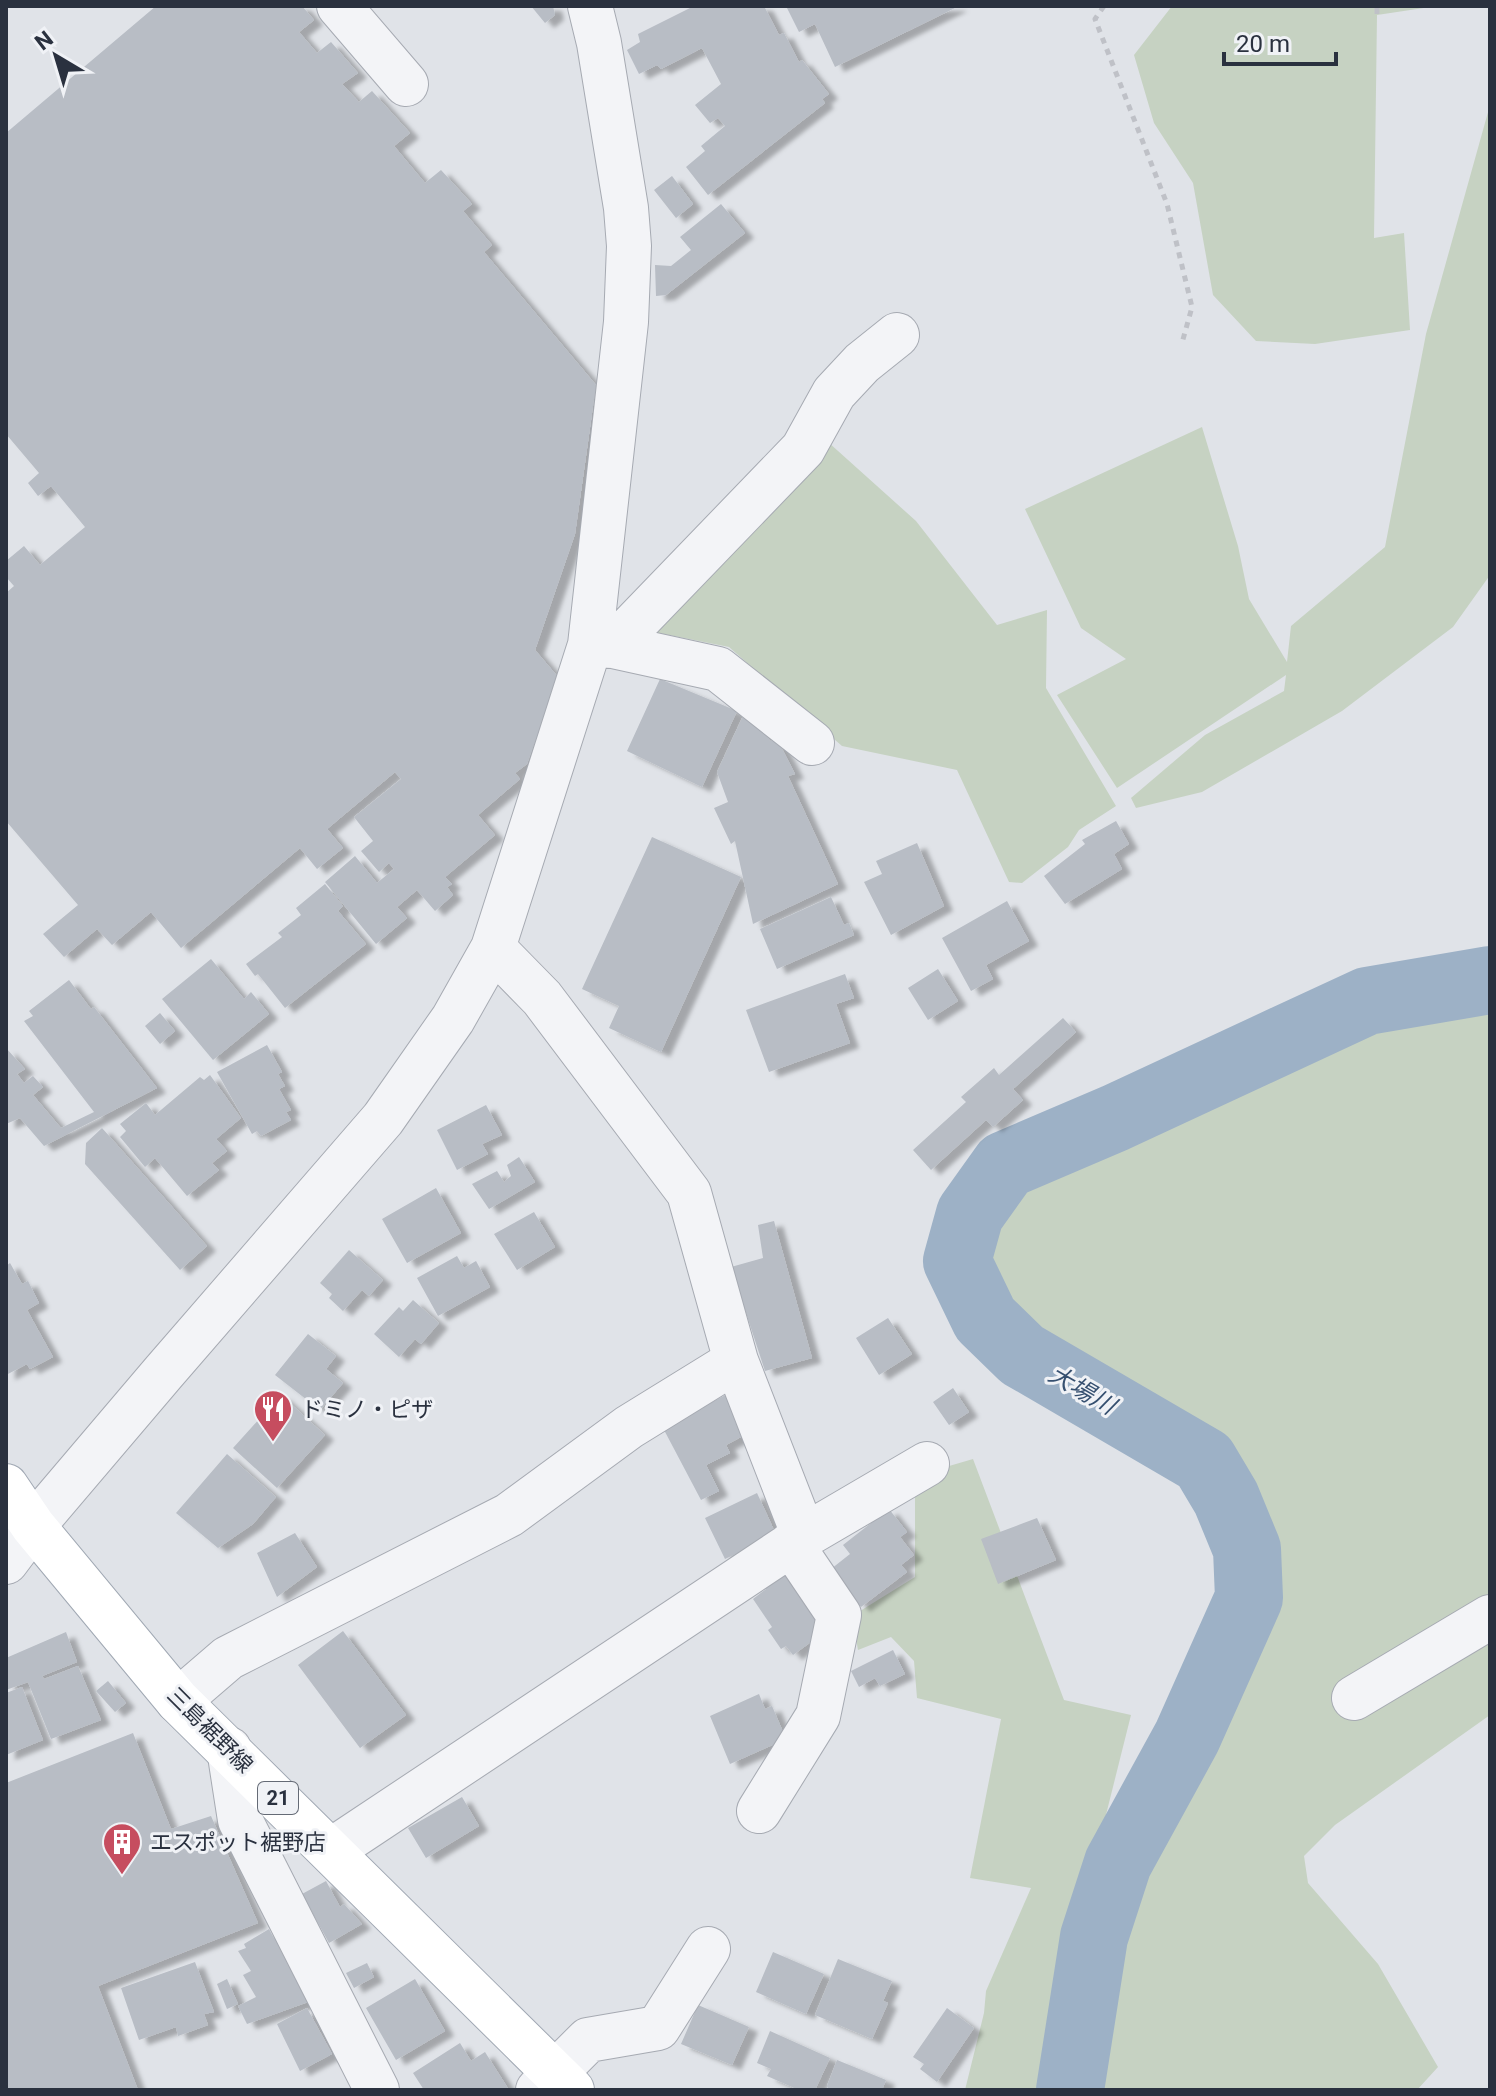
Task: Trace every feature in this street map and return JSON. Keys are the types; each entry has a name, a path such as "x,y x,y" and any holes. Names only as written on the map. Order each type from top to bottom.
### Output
{"main road":[{"name":"三島裾野線","path":"6,1486 33,1526 178,1701 332,1850 555,2084"}],"street":[{"path":"339,6 406,84"},
{"path":"6,1562 33,1526 383,1119 453,1019 493,948 601,646 629,246 626,208 590,6"},
{"path":"601,646 803,449 834,393 862,363 897,335"},
{"path":"601,646 718,669 812,743"},
{"path":"493,948 542,998 689,1193 736,1361 798,1540 839,1615 818,1716 759,1811"},
{"path":"178,1701 228,1658 509,1515 629,1427 736,1361"},
{"path":"332,1850 798,1540 927,1464"},
{"path":"1354,1698 1490,1617"},
{"path":"229,1749 240,1820 377,2090"},
{"path":"555,2084 588,2040 658,2028 708,1949"}],"path":[{"path":"1104,6 1095,19 1167,204 1192,307 1182,343"},
{"path":"1377,6 1377,14"}],"green space":[{"path":"1172,6 1437,6 1377,15 1374,238 1404,233 1410,330 1315,344 1256,341 1213,295 1193,183 1154,123 1134,55"},
{"path":"1490,105 1490,575 1453,627 1342,711 1202,792 1136,808 1131,798 1205,735 1284,691 1286,675 1117,788 1057,695 1126,659 1081,628 1025,509 1202,427 1238,546 1249,599 1287,662 1291,626 1385,547 1426,334"},
{"path":"828,442 916,521 997,625 1047,610 1046,688 1116,806 1079,830 1068,847 1022,883 1009,882 957,770 842,746 729,647 649,631"},
{"path":"1490,998 1490,1715 1335,1825 1304,1856 1308,1883 1378,1964 1438,2067 1417,2090 1083,2090 1117,1914 1247,1632 1263,1544 1223,1462 1165,1436 1036,1350 984,1283 987,1236 1017,1177 1285,1058 1431,1012"},
{"path":"973,1459 1064,1700 1131,1715 1037,2090 965,2090 984,2013 986,1991 1031,1888 970,1878 1001,1719 917,1698 914,1661 891,1637 858,1650 852,1616 915,1577 915,1476"}],"building":[{"path":"156,6 302,6 314,20 299,32 317,53 331,42 358,73 342,84 359,102 372,91 410,133 394,146 425,183 441,170 472,204 463,211 492,245 484,252 596,385 575,534 535,650 558,677 527,764 515,773 520,779 478,815 495,835 445,877 452,884 447,887 453,895 435,911 417,890 397,907 407,918 376,944 325,882 355,856 377,883 394,869 389,863 379,872 361,851 373,841 354,817 401,779 395,772 327,829 343,848 317,869 300,848 181,948 151,912 112,945 97,929 64,957 43,934 78,905 6,821 6,593 14,586 6,577 6,561 24,546 40,565 85,527 51,486 38,496 28,483 39,473 6,434 6,133"},
{"path":"531,6 553,6 555,15 545,23"},
{"path":"694,6 764,6 779,35 784,33 799,62 802,60 829,94 822,99 825,103 708,195 686,167 705,151 701,146 725,126 718,118 710,123 695,105 721,84 702,48 661,69 657,65 639,74 627,50 640,42 638,34"},
{"path":"786,6 959,6 835,67 815,24 799,32"},
{"path":"672,176 693,204 676,218 654,190"},
{"path":"721,204 745,233 666,295 656,296 655,265 671,266 691,250 680,237"},
{"path":"660,679 737,711 702,787 627,751"},
{"path":"743,716 762,728 770,741 777,739 795,774 788,776 838,884 753,924 735,841 731,844 714,808 728,802 717,772"},
{"path":"1116,821 1129,844 1114,854 1122,869 1065,904 1044,876 1085,844 1082,840"},
{"path":"652,837 741,877 661,1052 609,1028 619,1006 582,989"},
{"path":"917,843 944,906 891,935 864,882 882,874 876,861"},
{"path":"325,884 343,906 338,911 366,944 285,1008 246,964 282,937 278,933 301,915 296,908"},
{"path":"831,897 844,925 849,923 854,935 777,969 760,929"},
{"path":"1007,901 1029,941 986,965 993,979 971,991 942,938"},
{"path":"211,959 244,999 251,992 269,1014 213,1060 162,999"},
{"path":"938,969 958,1001 928,1020 908,988"},
{"path":"845,974 854,998 836,1004 850,1043 769,1072 746,1010"},
{"path":"69,980 157,1088 44,1146 20,1118 6,1124 6,1048 25,1069 17,1074 24,1083 33,1076 43,1087 33,1095 61,1128 94,1112 24,1021 33,1016 29,1011"},
{"path":"160,1013 175,1031 160,1044 145,1026"},
{"path":"1063,1018 1076,1032 1013,1089 1023,1100 993,1127 986,1120 931,1170 913,1150 966,1102 961,1097 994,1068 999,1075"},
{"path":"267,1045 282,1072 278,1074 285,1086 279,1089 291,1110 286,1112 291,1120 261,1136 257,1131 252,1134 217,1072"},
{"path":"210,1075 241,1118 216,1139 227,1151 212,1163 219,1170 187,1196 155,1158 145,1167 120,1137 126,1131 120,1124 146,1103 155,1115 200,1077 204,1080"},
{"path":"486,1105 502,1135 482,1144 488,1154 457,1170 437,1130"},
{"path":"102,1128 207,1246 180,1270 85,1164 86,1143"},
{"path":"519,1157 535,1182 489,1209 472,1184 497,1171 504,1182 511,1176 507,1165"},
{"path":"436,1188 461,1233 407,1263 382,1219"},
{"path":"534,1212 555,1247 517,1270 494,1234"},
{"path":"774,1221 812,1358 765,1371 731,1267 763,1258 758,1225"},
{"path":"349,1250 383,1280 369,1296 362,1290 343,1311 329,1298 332,1294 320,1283"},
{"path":"457,1256 464,1268 476,1261 490,1287 438,1316 417,1278"},
{"path":"10,1263 22,1284 28,1281 39,1303 27,1310 53,1357 30,1369 27,1364 6,1375 6,1266"},
{"path":"413,1300 439,1323 421,1344 415,1339 399,1357 374,1334 399,1307 403,1311"},
{"path":"888,1318 912,1354 879,1375 856,1338"},
{"path":"308,1334 336,1356 326,1369 343,1383 320,1410 275,1375"},
{"path":"953,1388 969,1412 949,1425 933,1402"},
{"path":"733,1391 754,1430 726,1445 730,1453 706,1465 719,1491 701,1500 663,1428"},
{"path":"281,1395 325,1435 277,1488 233,1448"},
{"path":"227,1454 276,1497 253,1524 218,1548 176,1513"},
{"path":"757,1493 774,1530 765,1535 767,1539 725,1559 705,1518"},
{"path":"889,1509 907,1532 900,1537 914,1555 901,1565 907,1572 861,1607 831,1569 850,1554 843,1545"},
{"path":"1037,1518 1056,1560 998,1584 981,1539"},
{"path":"295,1533 317,1567 277,1597 257,1553"},
{"path":"784,1572 826,1631 793,1655 786,1646 781,1649 768,1630 772,1627 753,1599 766,1589 764,1586"},
{"path":"343,1631 406,1715 360,1748 298,1665"},
{"path":"66,1632 77,1662 42,1676 44,1679 78,1666 101,1720 51,1739 28,1682 6,1690 6,1658"},
{"path":"893,1650 905,1674 880,1686 875,1678 859,1687 851,1671"},
{"path":"108,1681 126,1703 115,1712 96,1691"},
{"path":"22,1687 43,1740 6,1755 6,1693"},
{"path":"759,1694 765,1709 772,1706 786,1739 730,1764 710,1716"},
{"name":"エスポット裾野店","path":"133,1733 171,1829 211,1816 258,1923 98,1986 138,2090 6,2090 6,1783"},
{"path":"462,1797 479,1826 426,1858 408,1828"},
{"path":"326,1881 340,1907 344,1904 362,1924 329,1943 302,1894"},
{"path":"269,1929 308,2002 247,2024 238,2006 256,1997 243,1975 251,1971 238,1951"},
{"path":"773,1952 824,1974 806,2014 756,1992"},
{"path":"838,1959 892,1981 883,2001 888,2003 872,2039 815,2015"},
{"path":"195,1962 214,2012 204,2014 208,2025 178,2036 176,2027 139,2040 121,1988"},
{"path":"367,1963 374,1977 354,1988 346,1973"},
{"path":"227,1979 238,2004 227,2009 217,1984"},
{"path":"415,1979 445,2031 396,2060 366,2008"},
{"path":"698,2005 749,2027 732,2065 681,2044"},
{"path":"307,2008 332,2054 300,2071 277,2024"},
{"path":"947,2008 974,2028 937,2082 920,2069 924,2064 913,2057"},
{"path":"770,2031 830,2058 815,2090 799,2090 767,2076 771,2069 757,2063"},
{"path":"460,2043 471,2061 485,2052 509,2090 424,2090 413,2073"},
{"path":"837,2060 886,2080 882,2090 829,2090 827,2086"}],"waterway":[{"name":"大場川","path":"1070,2090 1094,1937 1118,1863 1187,1737 1249,1598 1247,1549 1226,1498 1204,1461 1022,1355 985,1319 957,1261 970,1214 1005,1165 1115,1118 1367,1001 1490,980"}],"place":[{"name":"ドミノ・ピザ","path":"273,1443"},
{"name":"エスポット裾野店","path":"122,1876"}]}
